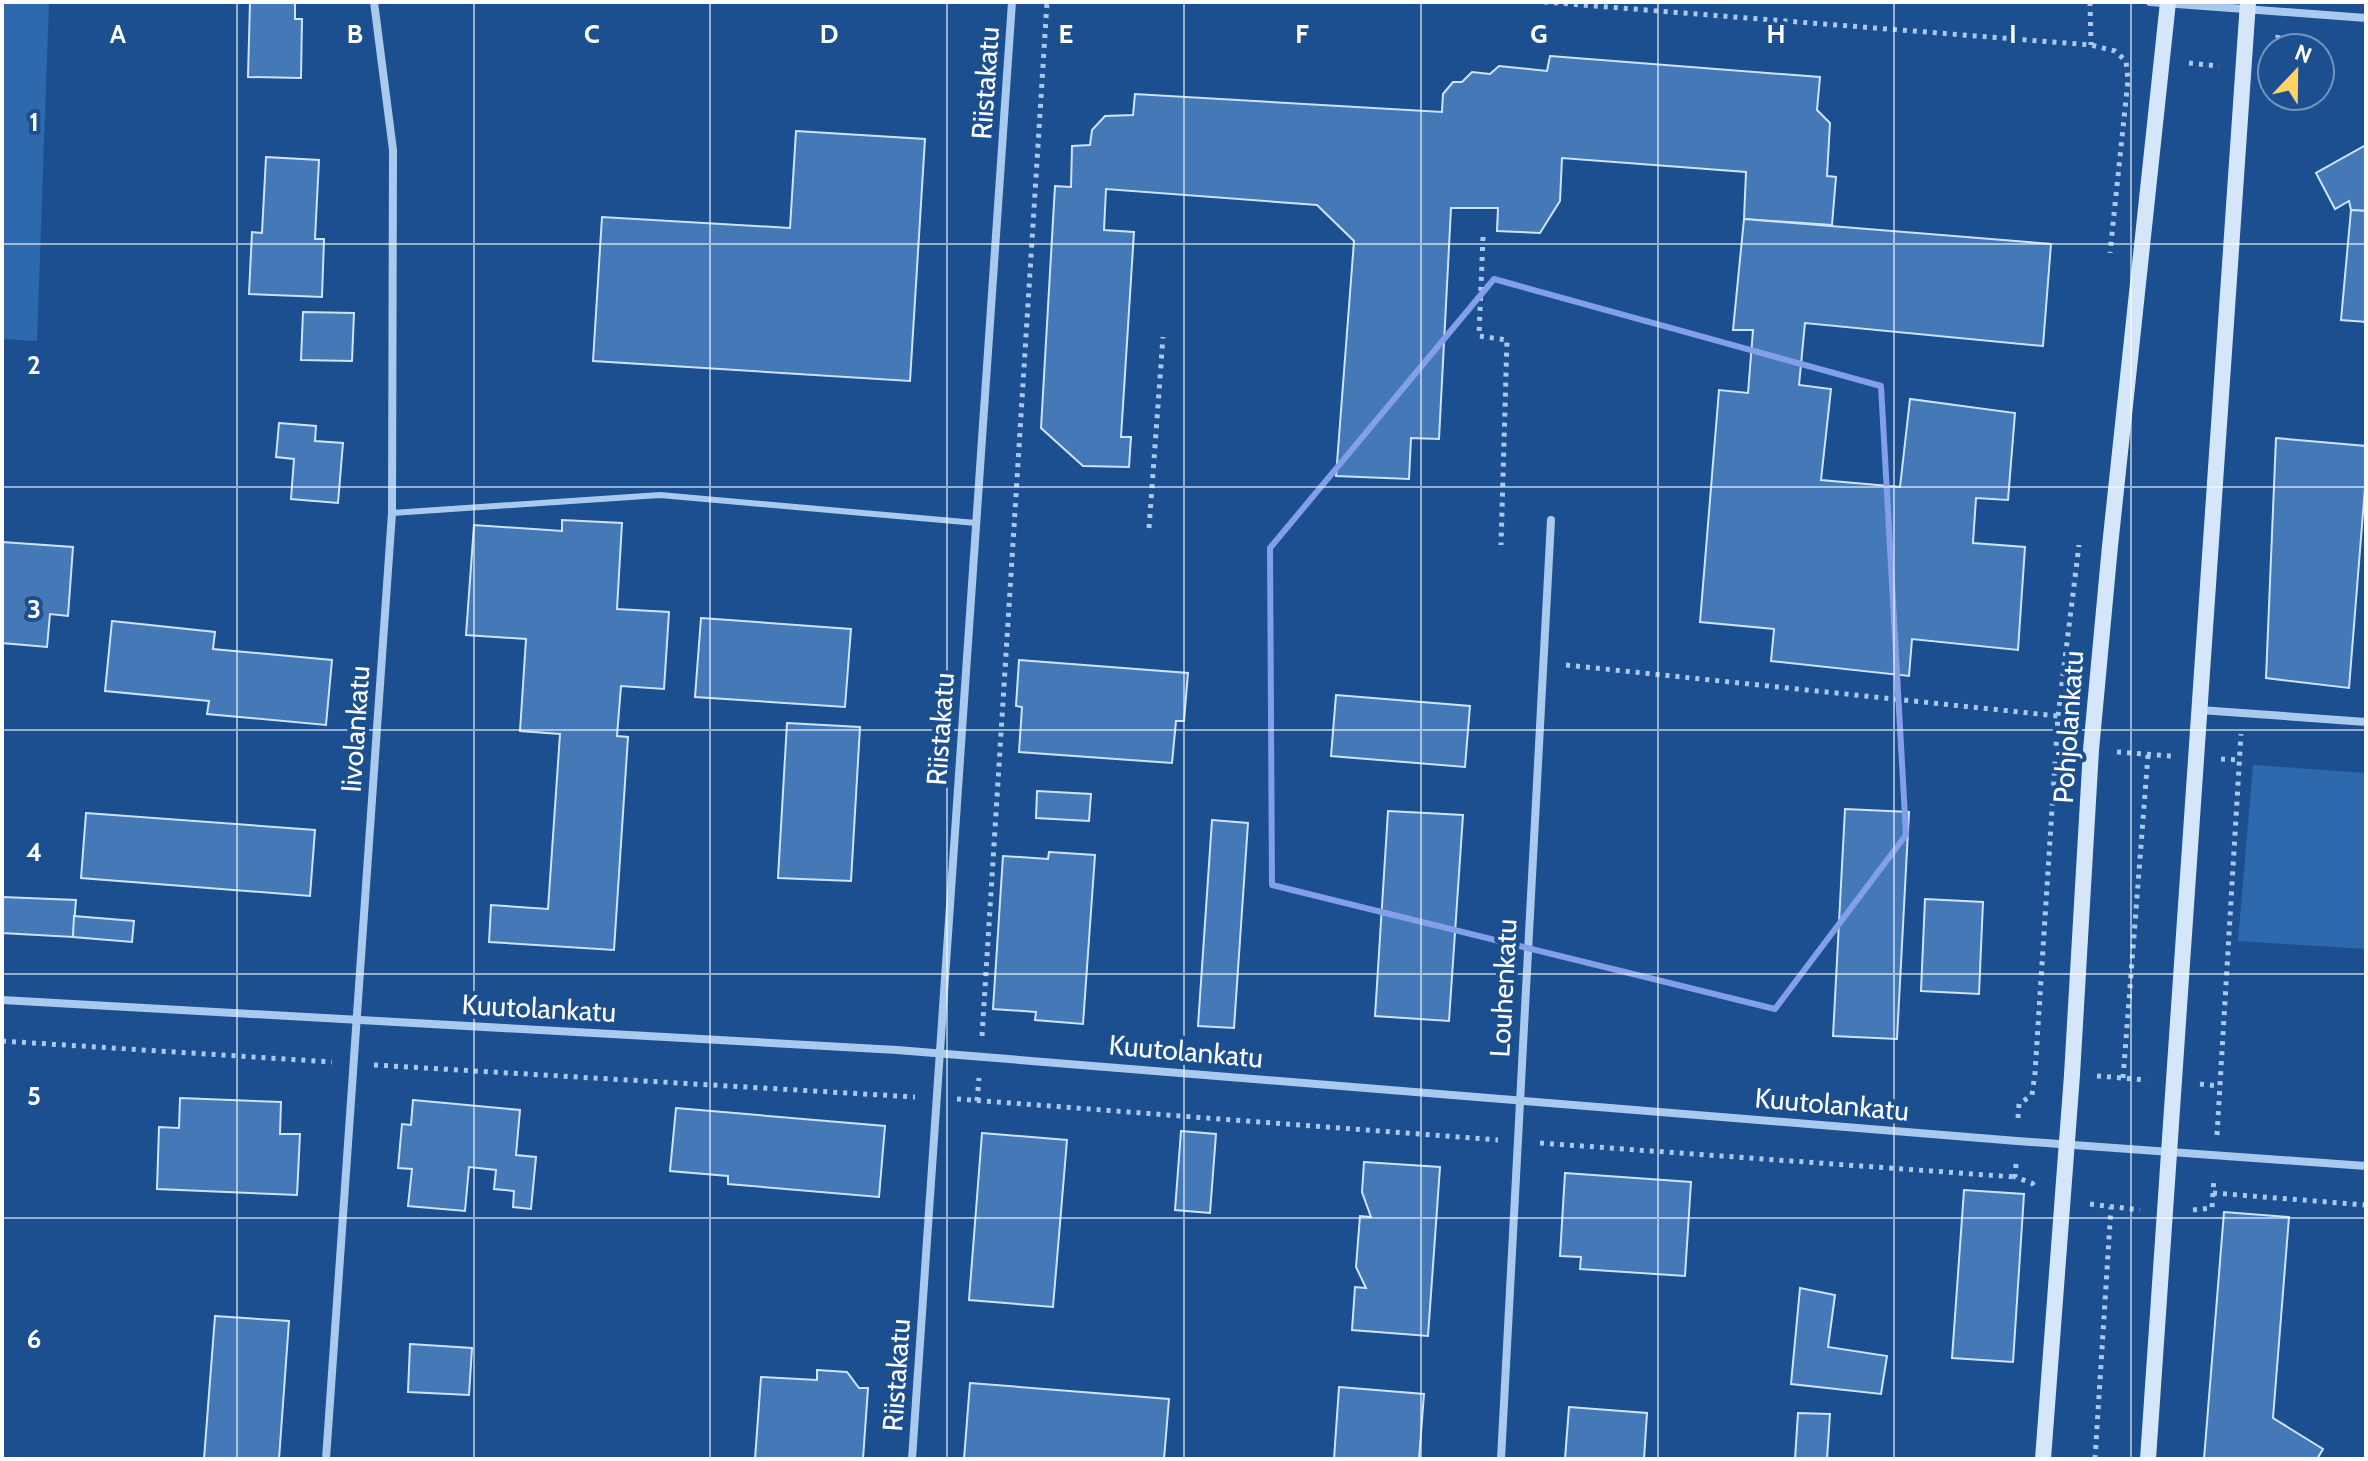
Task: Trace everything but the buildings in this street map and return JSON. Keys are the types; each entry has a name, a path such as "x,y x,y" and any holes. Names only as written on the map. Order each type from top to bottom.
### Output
{"main road":[{"name":"Pohjolankatu","path":"2043,1459 2093,734 2111,531 2168,2"},
{"path":"2148,1459 2248,6"}],"street":[{"name":"Iivolankatu","path":"326,1459 392,513 393,150 374,2"},
{"name":"Riistakatu","path":"912,1459 1012,2"},
{"path":"2150,2 2248,6 2366,18"},
{"name":"Louhenkatu","path":"1501,1459 1551,520"},
{"path":"2199,710 2366,722"},
{"name":"Kuutolankatu","path":"2,1000 940,1054 2366,1166"}],"lane":[{"path":"392,513 660,495 976,523"}],"path":[{"path":"977,1101 1047,2"},
{"path":"1544,2 2091,45 2090,2"},
{"path":"2126,61 2164,61 2244,69"},
{"path":"1483,237 1479,336 1507,340 1501,545"},
{"path":"1149,528 1163,337"},
{"path":"1542,663 2058,716"},
{"path":"2095,1459 2111,1207 2165,1213 2212,1208 2243,713"},
{"path":"2125,753 2177,757"},
{"path":"2123,1078 2148,755"},
{"path":"2,1041 937,1098 2015,1177"},
{"path":"2213,1193 2366,1205"}],"highlighted area":[{"path":"1494,279 1881,386 1906,835 1775,1009 1272,885 1270,548"}],"shaded area":[{"path":"2,2 49,2 37,341 2,339"},
{"path":"2253,765 2366,773 2366,949 2238,941"}]}
